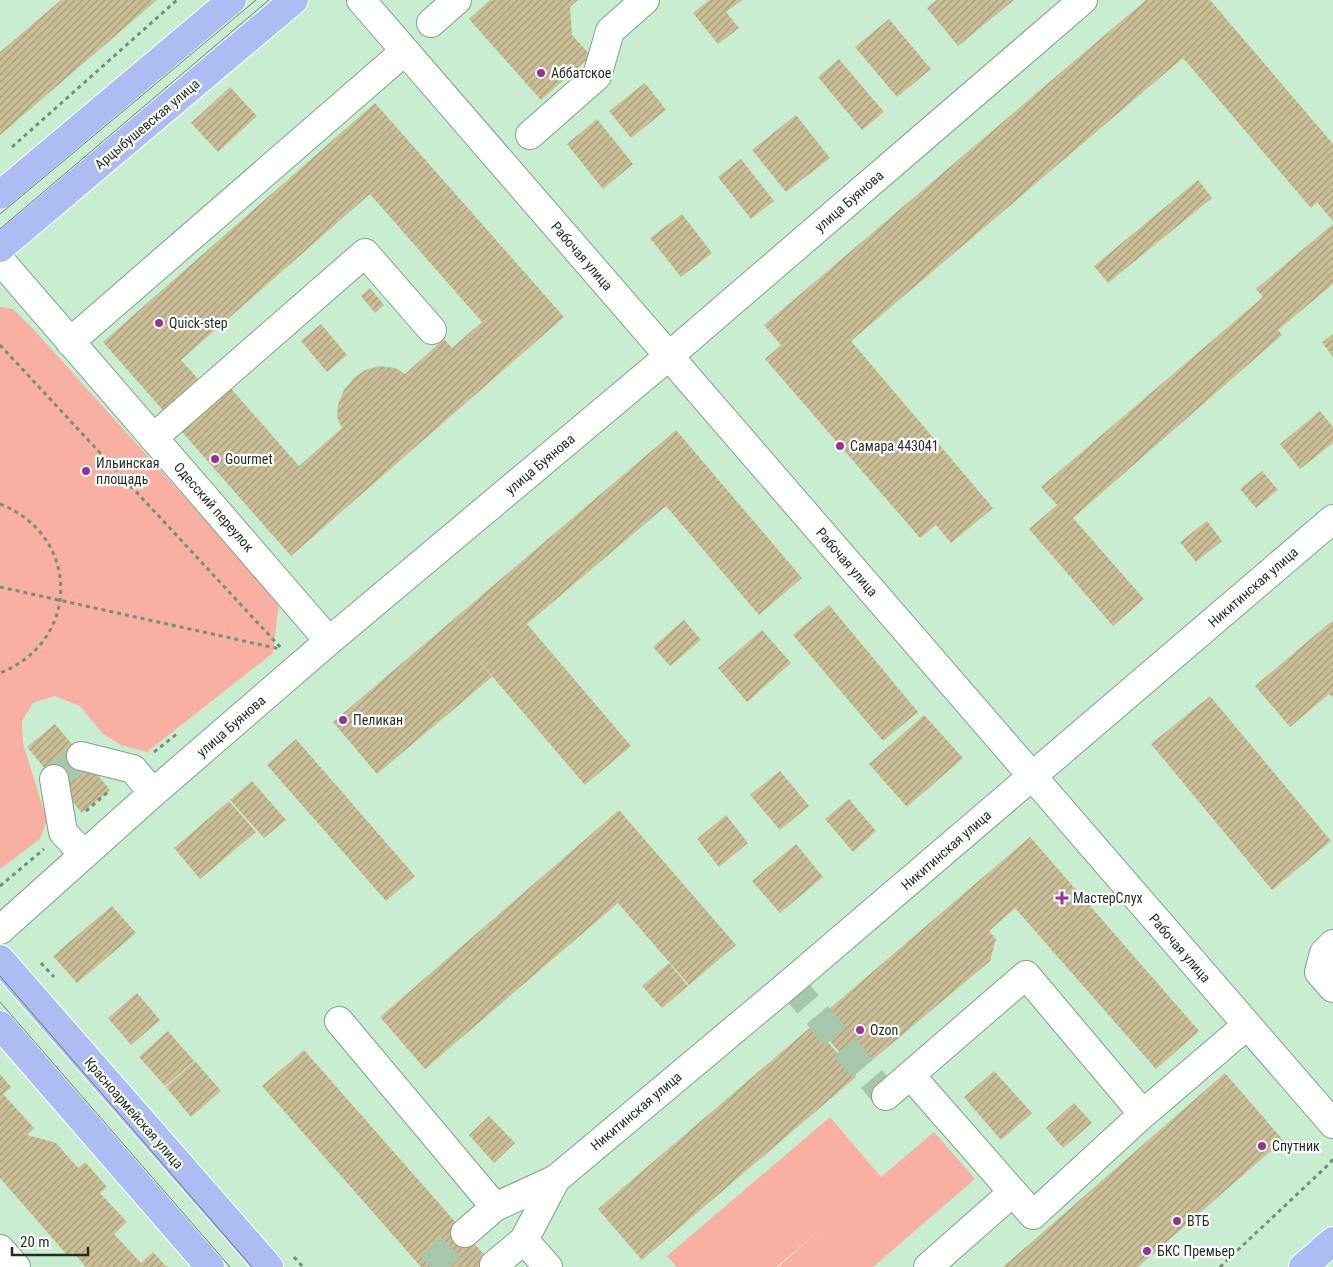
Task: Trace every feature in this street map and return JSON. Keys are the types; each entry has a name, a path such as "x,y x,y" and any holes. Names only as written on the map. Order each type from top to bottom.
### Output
{"main road":[{"path":"0,195 232,0"},
{"name":"Арцыбушевская улица","path":"0,248 294,0"},
{"name":"Красноармейская улица","path":"0,959 268,1267"},
{"path":"0,1025 210,1267"},
{"path":"1303,1267 1333,1240"}],"street":[{"name":"Рабочая улица","path":"361,0 1333,1124"},
{"path":"431,23 457,0"},
{"path":"530,135 597,76 610,31 645,0"},
{"name":"улица Буянова","path":"0,930 153,793 330,641 669,356 1083,0"},
{"path":"70,342 405,51"},
{"path":"153,438 365,252 432,330"},
{"name":"Одесский переулок","path":"0,260 330,641"},
{"name":"Никитинская улица","path":"465,1233 495,1207 556,1179 790,983 1333,519"},
{"path":"81,756 133,769 153,793"},
{"path":"54,779 63,832 84,855"},
{"path":"1333,944 1324,953 1319,972 1333,988"},
{"path":"886,1096 1026,975 1143,1114"},
{"path":"338,1021 495,1207"},
{"path":"911,1076 1033,1215 1143,1114 1247,1025"},
{"name":"Никитинская улица","path":"494,1265 524,1240 556,1179"},
{"path":"928,1267 1013,1192"},
{"path":"524,1240 548,1267"},
{"path":"0,1249 16,1267"}],"path":[{"path":"7,151 178,0"},
{"path":"0,345 283,650 0,587"},
{"path":"0,504 26,518 46,538 57,562 61,583 60,600 51,629 38,648 24,661 0,673"},
{"path":"1220,1267 1332,1165 1333,1159"}],"shaded area":[{"name":"Ильинская площадь","path":"0,307 13,309 34,330 279,602 273,653 147,752 121,745 103,734 80,706 55,696 33,703 22,721 23,744 47,820 40,839 0,869"},
{"path":"830,1117 881,1177 934,1132 975,1179 873,1267 778,1267 820,1230 776,1267 677,1267 667,1256"}],"building":[{"path":"61,0 157,0 0,135 0,52"},
{"path":"490,0 578,0 570,7 572,35 591,56 541,100 469,19"},
{"path":"709,0 742,0 726,12 739,28 718,44 693,13"},
{"path":"937,0 1014,0 958,46 927,8"},
{"path":"1146,0 1210,0 1333,144 1333,221 1317,202 1311,208 1183,58 851,341 993,508 951,543 936,525 920,538 765,359 781,345 764,325"},
{"path":"889,19 931,69 897,97 855,47"},
{"path":"839,59 884,112 862,130 818,77"},
{"path":"645,83 666,110 631,138 609,111"},
{"path":"230,87 257,116 218,152 191,123"},
{"path":"375,103 564,317 291,556 103,342","holes":["370,194 482,322 452,348 444,339 405,374 395,368 380,366 365,370 354,378 344,390 338,405 337,417 342,428 299,466 213,368 199,380 181,360"]},
{"path":"796,115 830,158 786,192 752,150"},
{"path":"597,119 633,164 603,189 567,144"},
{"path":"741,159 774,201 751,219 718,177"},
{"path":"1198,180 1212,198 1108,283 1094,266"},
{"path":"682,214 712,253 681,277 650,238"},
{"path":"1333,224 1333,284 1278,330 1282,335 1073,518 1144,599 1113,626 1029,529 1057,505 1041,487 1263,297 1256,289"},
{"path":"370,288 384,305 375,313 361,296"},
{"path":"321,324 347,355 327,372 301,341"},
{"path":"1333,334 1333,357 1322,342"},
{"path":"1320,411 1333,427 1333,443 1300,469 1280,444"},
{"path":"676,430 802,578 759,615 666,506 527,624 631,746 585,785 468,648 492,677 377,774 333,722"},
{"path":"1262,471 1278,490 1256,508 1240,489"},
{"path":"1207,521 1222,541 1196,562 1180,542"},
{"path":"829,605 918,712 883,741 793,635"},
{"path":"684,620 701,640 670,666 653,647"},
{"path":"1333,620 1333,698 1329,694 1290,727 1255,686"},
{"path":"762,630 791,663 747,702 718,668"},
{"path":"1210,696 1331,841 1272,890 1151,744"},
{"path":"924,715 963,758 907,807 869,764"},
{"path":"55,724 110,790 82,813 27,747"},
{"path":"296,739 415,876 386,901 267,765"},
{"path":"780,771 809,806 780,830 750,795"},
{"path":"252,781 286,820 264,838 230,800"},
{"path":"849,799 876,831 853,852 825,819"},
{"path":"229,801 256,832 200,879 174,848"},
{"path":"619,810 736,945 689,985 618,903 425,1069 380,1017"},
{"path":"726,815 748,843 719,867 697,839"},
{"path":"1030,837 1199,1031 1156,1069 1015,908 989,931 996,939 990,961 857,1073 814,1022"},
{"path":"796,844 823,877 780,913 752,881"},
{"path":"112,906 136,933 77,983 53,956"},
{"path":"669,963 688,986 662,1008 642,986"},
{"path":"137,993 160,1020 131,1045 108,1018"},
{"path":"813,1025 857,1076 642,1260 598,1209"},
{"path":"168,1031 194,1061 165,1086 139,1057"},
{"path":"304,1050 495,1267 421,1267 262,1086"},
{"path":"195,1061 221,1091 191,1117 166,1087"},
{"path":"994,1071 1032,1113 1001,1140 964,1097"},
{"path":"1225,1073 1283,1140 1138,1267 1003,1267"},
{"path":"0,1074 11,1087 3,1094 34,1128 27,1135 56,1143 78,1168 85,1162 107,1187 100,1193 127,1222 114,1234 141,1263 153,1252 167,1267 86,1267 73,1252 68,1256 0,1178"},
{"path":"1074,1103 1092,1123 1063,1148 1046,1128"},
{"path":"489,1116 515,1143 494,1163 469,1135"}],"tunnel":[{"path":"54,779 81,756"},
{"path":"790,983 886,1096"},
{"path":"431,1267 465,1233"}],"tram line":[{"path":"0,214 256,0"},
{"path":"0,229 269,0"},
{"path":"0,976 252,1267"},
{"path":"0,1002 230,1267"}],"place":[{"name":"Аббатское","path":"541,73"},
{"name":"Quick-step","path":"159,323"},
{"name":"Самара 443041","path":"840,446"},
{"name":"Gourmet","path":"215,459"},
{"name":"Ильинская площадь","path":"86,471"},
{"name":"Пеликан","path":"343,720"},
{"name":"МастерСлух","path":"1062,898"},
{"name":"Ozon","path":"860,1030"},
{"name":"Спутник","path":"1262,1146"},
{"name":"ВТБ","path":"1177,1221"},
{"name":"БКС Премьер","path":"1147,1251"}]}
